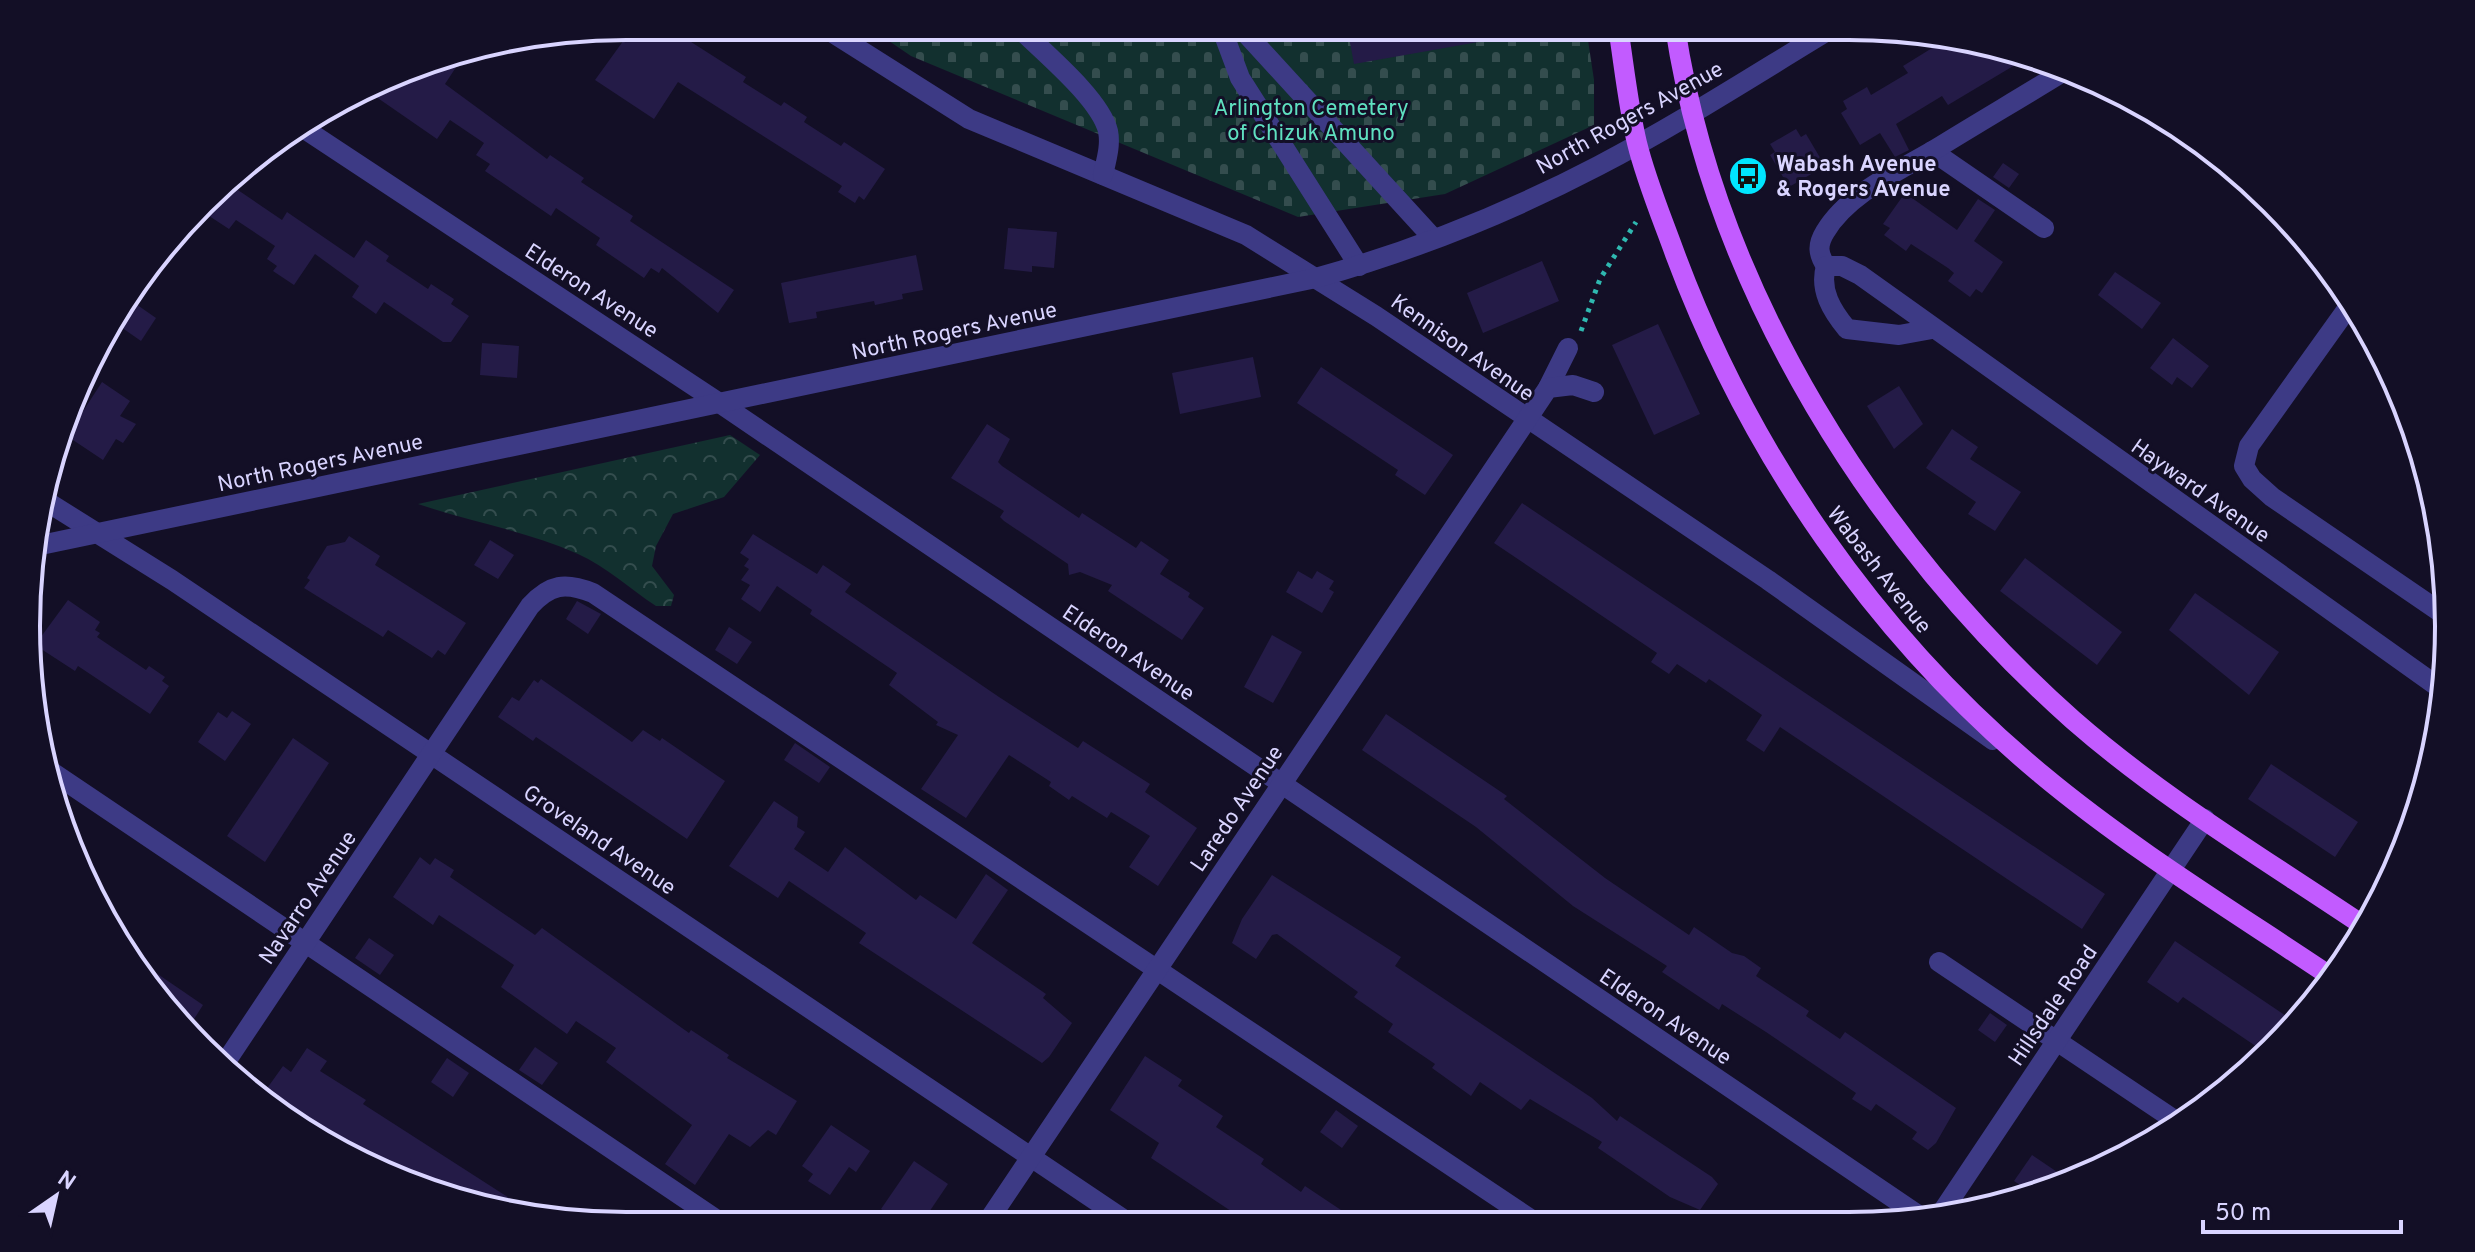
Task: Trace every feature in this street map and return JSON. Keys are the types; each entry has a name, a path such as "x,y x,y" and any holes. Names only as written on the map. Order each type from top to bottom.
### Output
{"main road":[{"name":"Wabash Avenue","path":"1620,40 1637,144 1693,302 1724,371 1768,453 1818,532 1919,657 2039,772 2095,818 2323,971"},
{"name":"Wabash Avenue","path":"1677,40 1691,112 1762,306 1820,416 1908,547 1983,634 2075,722 2131,768 2355,920"}],"street":[{"name":"Kennison Avenue","path":"844,40 969,119 1246,235 1316,278 1768,580 2039,772"},
{"path":"1031,40 1090,101 1108,129 1109,150 1103,175"},
{"path":"1226,40 1240,78 1359,266"},
{"path":"1252,40 1433,238"},
{"name":"North Rogers Avenue","path":"46,544 721,404 1316,278 1359,266 1527,199 1637,144 1812,40"},
{"path":"1932,329 1899,335 1847,329 1827,298 1823,277 1826,266 1819,255 1819,245 1837,216 1875,186 2054,77"},
{"name":"Elderon Avenue","path":"310,133 721,404 1909,1209"},
{"path":"1932,151 2044,228"},
{"name":"Hayward Avenue","path":"1826,266 1842,266 1860,275 2432,683"},
{"path":"2344,313 2249,446 2244,466 2252,479 2272,497 2435,608"},
{"name":"Laredo Avenue","path":"994,1212 1528,421 1568,348"},
{"path":"1548,388 1573,385 1594,392"},
{"name":"Groveland Avenue","path":"53,505 431,754 1112,1212"},
{"name":"Navarro Avenue","path":"229,1057 530,606 543,591 559,585 575,586 593,593 1520,1212"},
{"path":"60,777 705,1212"},
{"name":"Hillsdale Road","path":"1948,1203 2205,819"},
{"path":"1939,962 2169,1116"}],"path":[{"path":"1568,348 1582,329 1600,279 1636,222"}],"green space":[{"name":"Arlington Cemetery of Chizuk Amuno","path":"888,40 1588,40 1594,80 1594,125 1445,194 1298,217 911,56"},
{"path":"730,435 760,455 724,497 673,514 656,546 652,566 674,595 671,606 656,606 599,565 578,554 418,504"}],"building":[{"path":"624,40 688,40 746,77 743,82 781,106 784,102 807,117 804,122 841,146 844,142 885,169 864,200 859,196 855,203 838,192 842,186 678,82 654,119 595,80"},
{"path":"1349,40 1490,40 1354,64"},
{"path":"1935,47 2016,65 1948,105 1942,96 1896,124 1909,150 1895,157 1880,133 1860,145 1841,113 1847,109 1843,101 1867,87 1871,95 1908,73 1903,66"},
{"path":"457,65 445,84 547,159 550,155 584,178 581,182 633,216 630,221 734,290 718,313 662,268 659,273 651,268 644,278 596,245 600,238 556,208 551,216 485,171 490,164 476,155 484,143 450,120 437,139 375,96"},
{"path":"1796,129 1801,137 1806,134 1825,166 1789,187 1770,155 1775,152 1770,144"},
{"path":"2003,163 2019,174 2009,188 1993,177"},
{"path":"236,189 282,220 287,212 354,258 366,240 389,256 386,261 428,289 431,284 454,299 451,304 469,316 451,342 443,342 384,302 376,314 352,297 359,286 315,254 294,285 273,271 277,266 267,259 275,246 236,220 229,229 209,216"},
{"path":"1905,193 1957,230 1978,199 1995,210 1974,241 2003,262 1982,293 1976,289 1970,297 1948,281 1954,273 1948,268 1911,244 1906,251 1884,235 1890,228 1883,224"},
{"path":"1008,228 1057,232 1054,268 1032,266 1032,272 1004,269"},
{"path":"916,255 923,290 902,294 903,299 875,305 874,301 816,312 817,318 789,323 781,283"},
{"path":"1542,261 1559,301 1483,333 1467,293"},
{"path":"2115,272 2161,303 2142,329 2098,295"},
{"path":"136,304 156,318 141,341 122,328"},
{"path":"1658,324 1700,414 1654,435 1612,345"},
{"path":"2173,338 2209,366 2192,388 2177,377 2172,385 2150,368"},
{"path":"482,343 519,346 517,378 480,375"},
{"path":"1253,357 1261,397 1180,414 1172,373"},
{"path":"1321,367 1453,455 1425,495 1395,475 1398,470 1297,403"},
{"path":"102,382 130,401 120,416 136,424 123,443 116,439 103,460 71,439 79,418"},
{"path":"1899,386 1923,424 1894,449 1867,406"},
{"path":"987,424 1010,439 998,462 1002,466 1079,518 1082,513 1136,548 1141,541 1169,560 1160,574 1190,593 1188,597 1204,608 1182,640 1108,591 1112,585 1080,572 1069,575 1068,564 1004,521 1000,517 1004,511 951,478"},
{"path":"1952,429 1978,447 1970,459 2021,492 1995,531 1968,514 1976,502 1926,468"},
{"path":"1522,503 2105,894 2082,929 1780,727 1764,752 1746,740 1762,715 1709,679 1706,683 1677,664 1669,674 1651,662 1657,653 1494,543"},
{"path":"753,534 817,574 823,565 851,584 845,592 999,697 1078,748 1083,741 1150,784 1145,792 1197,828 1158,886 1129,867 1150,836 1111,812 1107,818 1072,796 1069,800 1049,786 1051,782 1009,755 966,818 921,789 958,735 936,725 938,722 889,685 897,673 810,614 812,610 777,586 760,612 741,599 750,585 741,580 749,569 744,566 749,559 740,553"},
{"path":"349,536 380,556 375,565 466,623 445,655 438,650 432,658 388,630 383,637 304,588 327,546 345,542"},
{"path":"490,540 514,555 498,579 474,565"},
{"path":"2025,558 2122,632 2097,665 2000,591"},
{"path":"1298,571 1312,579 1317,571 1334,581 1329,589 1334,592 1322,613 1286,592"},
{"path":"2195,593 2279,652 2249,695 2169,630"},
{"path":"68,600 100,622 95,630 100,633 97,637 146,670 149,666 165,677 162,681 169,686 150,714 78,666 75,671 41,649 40,638"},
{"path":"577,601 601,614 588,634 566,619"},
{"path":"729,627 752,642 737,664 715,650"},
{"path":"1272,635 1302,652 1273,703 1244,687"},
{"path":"541,679 632,742 643,730 660,741 662,738 725,781 687,839 536,737 533,741 498,717 512,697 519,701 534,680 538,683"},
{"path":"232,711 251,724 225,761 198,742 218,712 227,718"},
{"path":"1386,714 1507,796 1504,799 1605,878 1689,935 1694,927 1732,953 1744,956 1761,968 1756,976 1809,1011 1806,1016 1840,1039 1845,1032 1956,1108 1936,1143 1928,1150 1912,1139 1917,1132 1876,1104 1871,1111 1852,1099 1856,1093 1766,1032 1722,1004 1719,1010 1662,972 1667,966 1573,906 1476,827 1362,750"},
{"path":"293,738 329,763 265,862 227,836"},
{"path":"795,743 830,767 819,783 784,760"},
{"path":"2271,764 2358,822 2335,857 2248,799"},
{"path":"774,801 798,817 797,827 805,832 794,849 828,872 845,847 916,900 920,895 956,919 986,874 1008,890 972,943 1046,994 1043,998 1072,1023 1049,1057 1042,1063 859,943 866,933 789,881 778,898 729,866"},
{"path":"420,857 430,865 435,858 454,870 450,877 535,935 542,928 689,1033 691,1030 729,1055 727,1058 797,1101 776,1135 768,1130 750,1147 729,1134 695,1185 665,1164 692,1125 606,1062 616,1048 576,1021 567,1034 501,987 514,965 439,915 433,925 393,897"},
{"path":"1272,875 1401,957 1395,966 1592,1098 1617,1121 1620,1116 1712,1177 1718,1184 1700,1210 1670,1197 1598,1148 1602,1142 1530,1099 1521,1110 1480,1082 1471,1096 1432,1068 1435,1064 1388,1032 1393,1024 1354,997 1358,992 1277,934 1272,935 1256,959 1232,943 1242,919"},
{"path":"369,938 394,955 380,975 355,958"},
{"path":"2175,941 2286,1016 2256,1046 2183,997 2178,1003 2147,982"},
{"path":"152,970 203,1005 193,1020"},
{"path":"1990,1013 2007,1025 1995,1042 1978,1030"},
{"path":"535,1047 558,1063 542,1085 519,1070"},
{"path":"307,1048 327,1061 320,1071 366,1100 363,1104 515,1201 438,1181 367,1152 333,1133 267,1089 283,1066 291,1072"},
{"path":"1145,1056 1182,1080 1178,1086 1223,1116 1216,1127 1264,1159 1261,1164 1301,1192 1305,1186 1344,1212 1232,1212 1151,1158 1159,1143 1110,1110"},
{"path":"447,1058 469,1073 453,1097 431,1082"},
{"path":"1336,1110 1358,1126 1342,1148 1320,1132"},
{"path":"831,1125 870,1151 856,1172 849,1167 830,1195 808,1181 813,1174 802,1166"},
{"path":"2032,1155 2058,1173 2021,1186 2014,1181"},
{"path":"914,1161 948,1184 929,1212 885,1212 881,1209"}],"place":[{"name":"Wabash Avenue & Rogers Avenue","path":"1748,176"}]}
